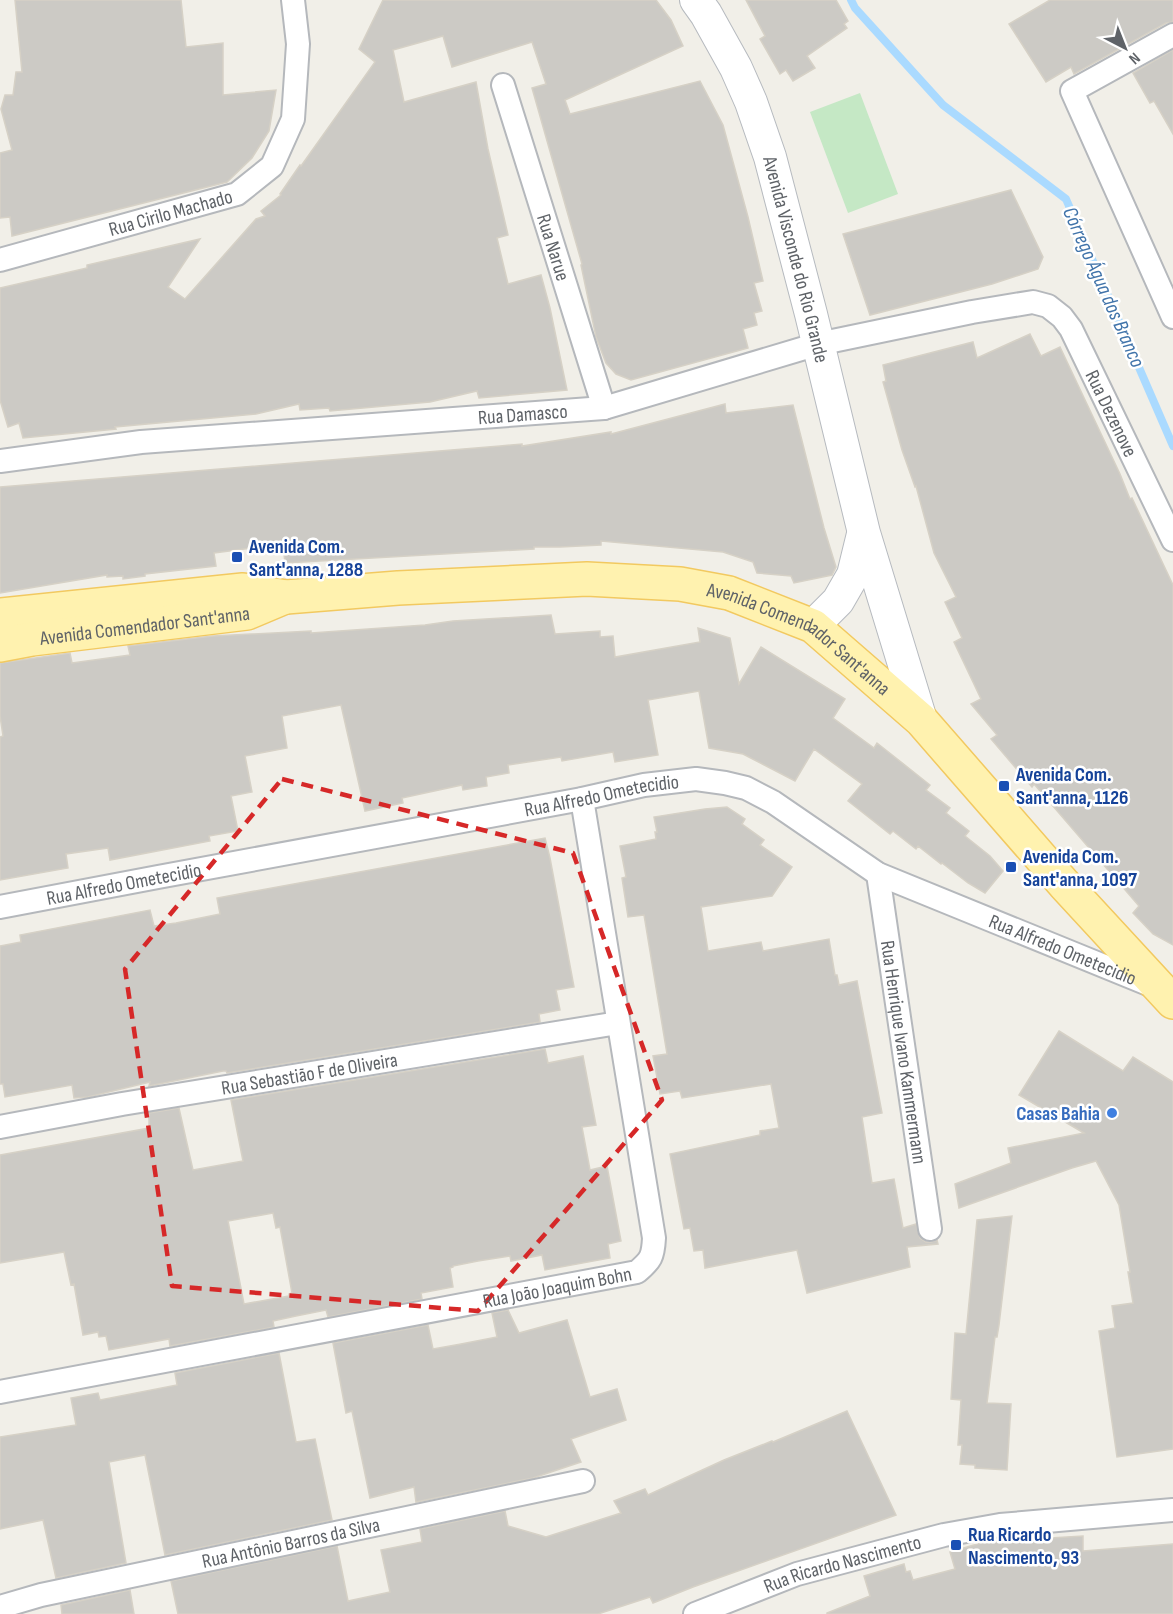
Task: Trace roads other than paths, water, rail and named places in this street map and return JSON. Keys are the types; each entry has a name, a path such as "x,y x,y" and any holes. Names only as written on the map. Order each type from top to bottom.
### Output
{"main road":[{"name":"Avenida Comendador Sant'anna","path":"0,615 243,590 286,597 398,588 586,579 680,584 729,593 813,626 921,720 1064,884 1170,993"},
{"name":"Avenida Comendador Sant'anna","path":"0,645 32,639 247,613 286,597"}],"street":[{"name":"Rua Cirilo Machado","path":"0,260 237,194 272,166 293,119 298,44 293,0"},
{"name":"Avenida Visconde do Rio Grande","path":"696,0 731,59 751,102 770,157 864,533 921,720"},
{"path":"1173,35 1072,91 1173,317"},
{"name":"Rua Narue","path":"503,85 603,408"},
{"name":"Rua Damasco","path":"0,461 141,442 603,408 818,344 972,312 1033,302"},
{"name":"Rua Dezenove","path":"1033,302 1048,306 1062,317 1071,329 1173,540"},
{"name":"Avenida Visconde do Rio Grande","path":"813,626 838,601 854,575 864,533"},
{"name":"Rua Alfredo Ometecidio","path":"0,907 582,799 644,785 696,779 746,788 773,802 878,874 1170,993"},
{"name":"Rua João Joaquim Bohn","path":"0,1392 637,1272 650,1261 654,1252 654,1238 582,799"},
{"name":"Rua Henrique Ivano Kammermann","path":"878,874 930,1230"},
{"name":"Rua Sebastião F de Oliveira","path":"0,1127 122,1104 618,1023"},
{"name":"Rua Antônio Barros da Silva","path":"0,1607 41,1595 583,1481"},
{"name":"Rua Ricardo Nascimento","path":"695,1614 797,1574 944,1535 1000,1525 1173,1510"}],"waterway":[{"name":"Córrego Água dos Branco","path":"851,0 855,8 943,105 1066,199 1173,446"}],"place":[{"name":"Avenida Com. Sant'anna, 1288","path":"237,557"},
{"name":"Avenida Com. Sant'anna, 1126","path":"1004,786"},
{"name":"Avenida Com. Sant'anna, 1097","path":"1011,867"},
{"name":"Casas Bahia","path":"1112,1113"},
{"name":"Rua Ricardo Nascimento, 93","path":"956,1545"}]}
